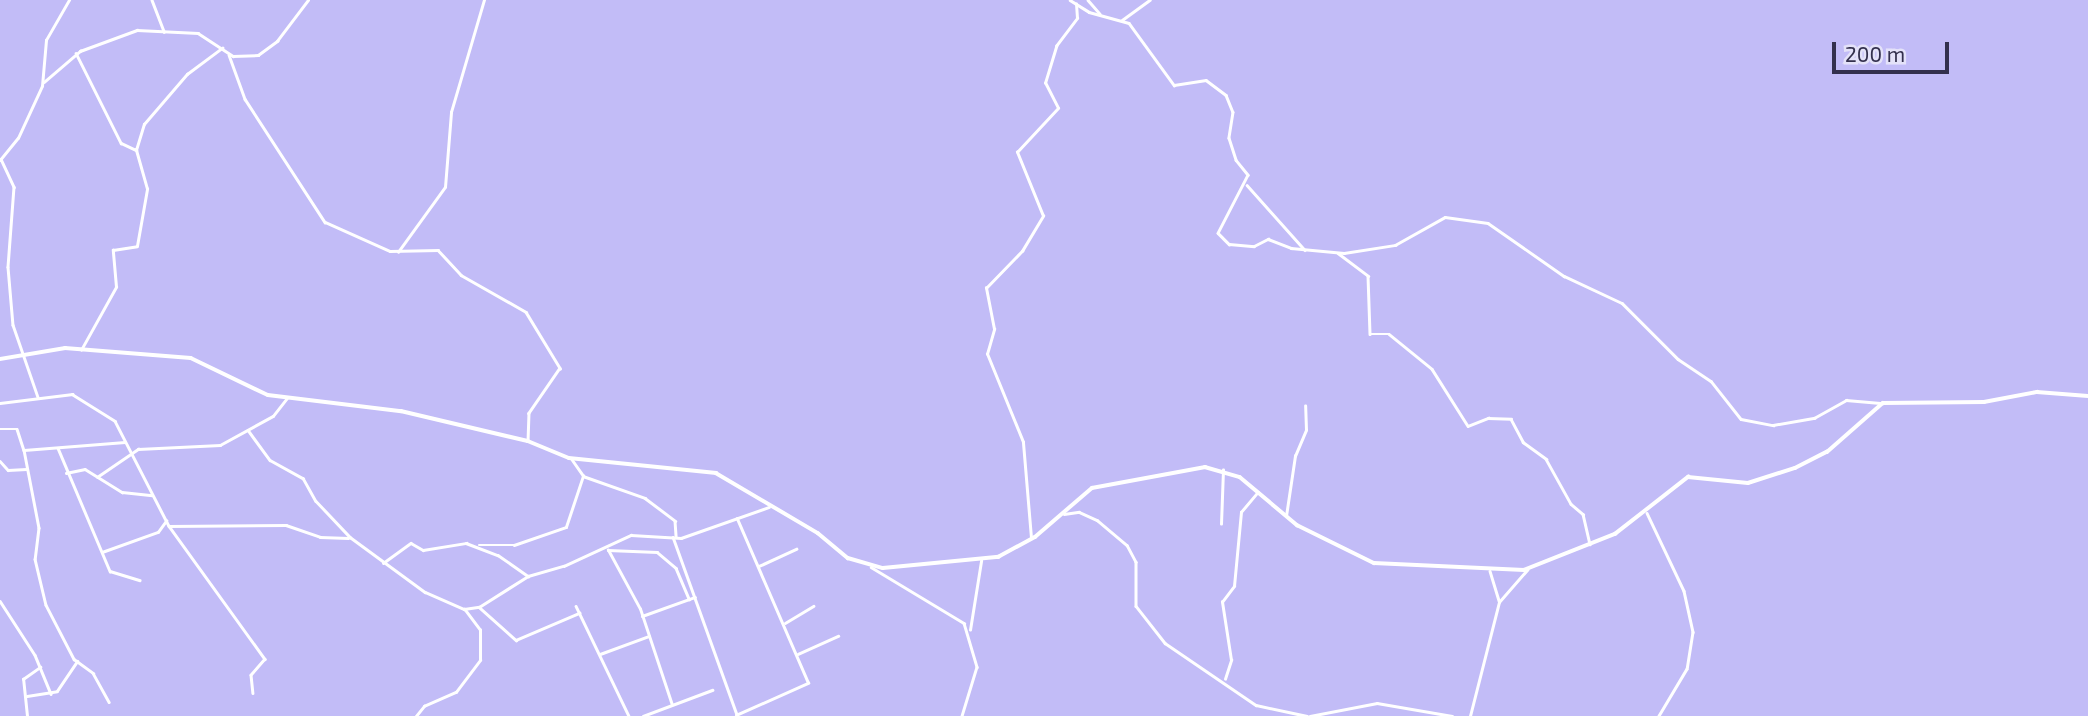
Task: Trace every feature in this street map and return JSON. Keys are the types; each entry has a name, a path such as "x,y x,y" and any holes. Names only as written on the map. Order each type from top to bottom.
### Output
{"street":[{"path":"38,397 22,356 9,281 14,187 0,159 18,138 44,82 46,40 69,0"},
{"path":"152,0 164,32"},
{"path":"229,55 238,57 267,50 308,0"},
{"path":"398,253 445,187 451,111 484,0"},
{"path":"1070,0 1100,14 1129,23 1169,82 1183,87 1206,80 1226,95 1233,112 1227,131 1236,160 1248,175 1219,237 1234,245 1268,239 1305,250 1338,253 1391,246 1445,216 1493,224 1564,276 1622,303 1678,359 1711,381 1741,419 1778,424 1814,418 1846,400 1883,403 1984,402 2037,393 2088,396"},
{"path":"1031,540 1023,442 987,354 994,329 986,288 1022,251 1043,216 1017,152 1058,108 1045,83 1056,46 1077,18 1077,5 1081,0"},
{"path":"1088,0 1100,14"},
{"path":"1122,20 1150,0"},
{"path":"1129,23 1132,15"},
{"path":"44,82 76,53 121,33 202,34 222,48 233,63 245,99 325,222 398,253 443,253 461,275 526,312 560,368 528,413 528,441"},
{"path":"81,350 116,287 113,250 136,246 147,189 136,150 159,101 222,48"},
{"path":"76,53 121,143 136,150"},
{"path":"233,63 238,57"},
{"path":"1246,183 1305,250"},
{"path":"1338,253 1368,276 1369,333 1389,334 1428,366 1468,426 1489,418 1511,419 1523,442 1546,459 1571,504 1583,514 1590,544"},
{"path":"0,359 81,350 199,360 268,395 401,411 528,441 571,458 716,473 871,568 952,612 970,633"},
{"path":"0,404 38,397 81,397 110,415 132,450 169,526 265,659 251,675 253,693"},
{"path":"97,477 132,450 213,446 273,416 287,398"},
{"path":"871,568 981,561 1031,540 1057,516 1099,485 1201,468 1223,470 1258,492 1286,516 1374,563 1490,571 1527,570 1590,544 1647,513 1688,477 1748,483 1795,468 1827,452 1883,403"},
{"path":"1286,516 1295,456 1306,429 1306,406"},
{"path":"0,429 17,429 24,450 39,528 35,559 46,605 77,661 93,673 109,702"},
{"path":"248,430 270,460 305,480 316,501 350,537 438,600 464,609 479,607 528,576 564,566 631,535 674,537 769,507"},
{"path":"24,450 125,442"},
{"path":"58,447 66,472 113,575 140,580"},
{"path":"571,458 583,476 645,498 675,520 674,537 737,715 806,686 798,654 737,519"},
{"path":"0,461 8,470 26,469"},
{"path":"66,472 85,469 131,496 152,495"},
{"path":"1221,524 1223,470"},
{"path":"383,563 411,543 424,550 514,545 562,529 578,503 583,476"},
{"path":"1225,680 1231,660 1222,602 1234,586 1241,512 1258,492"},
{"path":"1647,513 1684,591 1693,632 1688,669 1658,716"},
{"path":"1057,516 1085,514 1127,545 1136,562 1139,612 1165,643 1225,680 1256,705 1309,716 1377,703 1452,716"},
{"path":"102,552 158,532 166,521"},
{"path":"169,526 286,525 320,537 350,537"},
{"path":"480,545 528,576"},
{"path":"759,566 796,549"},
{"path":"672,705 642,616 608,550 657,552 676,568 689,598"},
{"path":"962,716 977,674 970,633 981,561"},
{"path":"1470,716 1499,603 1527,570"},
{"path":"1490,571 1499,603"},
{"path":"642,616 696,596"},
{"path":"0,601 40,667 51,694"},
{"path":"785,623 813,606"},
{"path":"479,607 516,640 579,613"},
{"path":"576,607 629,716"},
{"path":"416,716 456,692 480,660 480,629 464,609"},
{"path":"600,654 649,636"},
{"path":"798,654 838,636"},
{"path":"27,696 51,694 66,684 77,661"},
{"path":"27,716 27,696 23,679 40,667"},
{"path":"643,716 712,690"}]}
